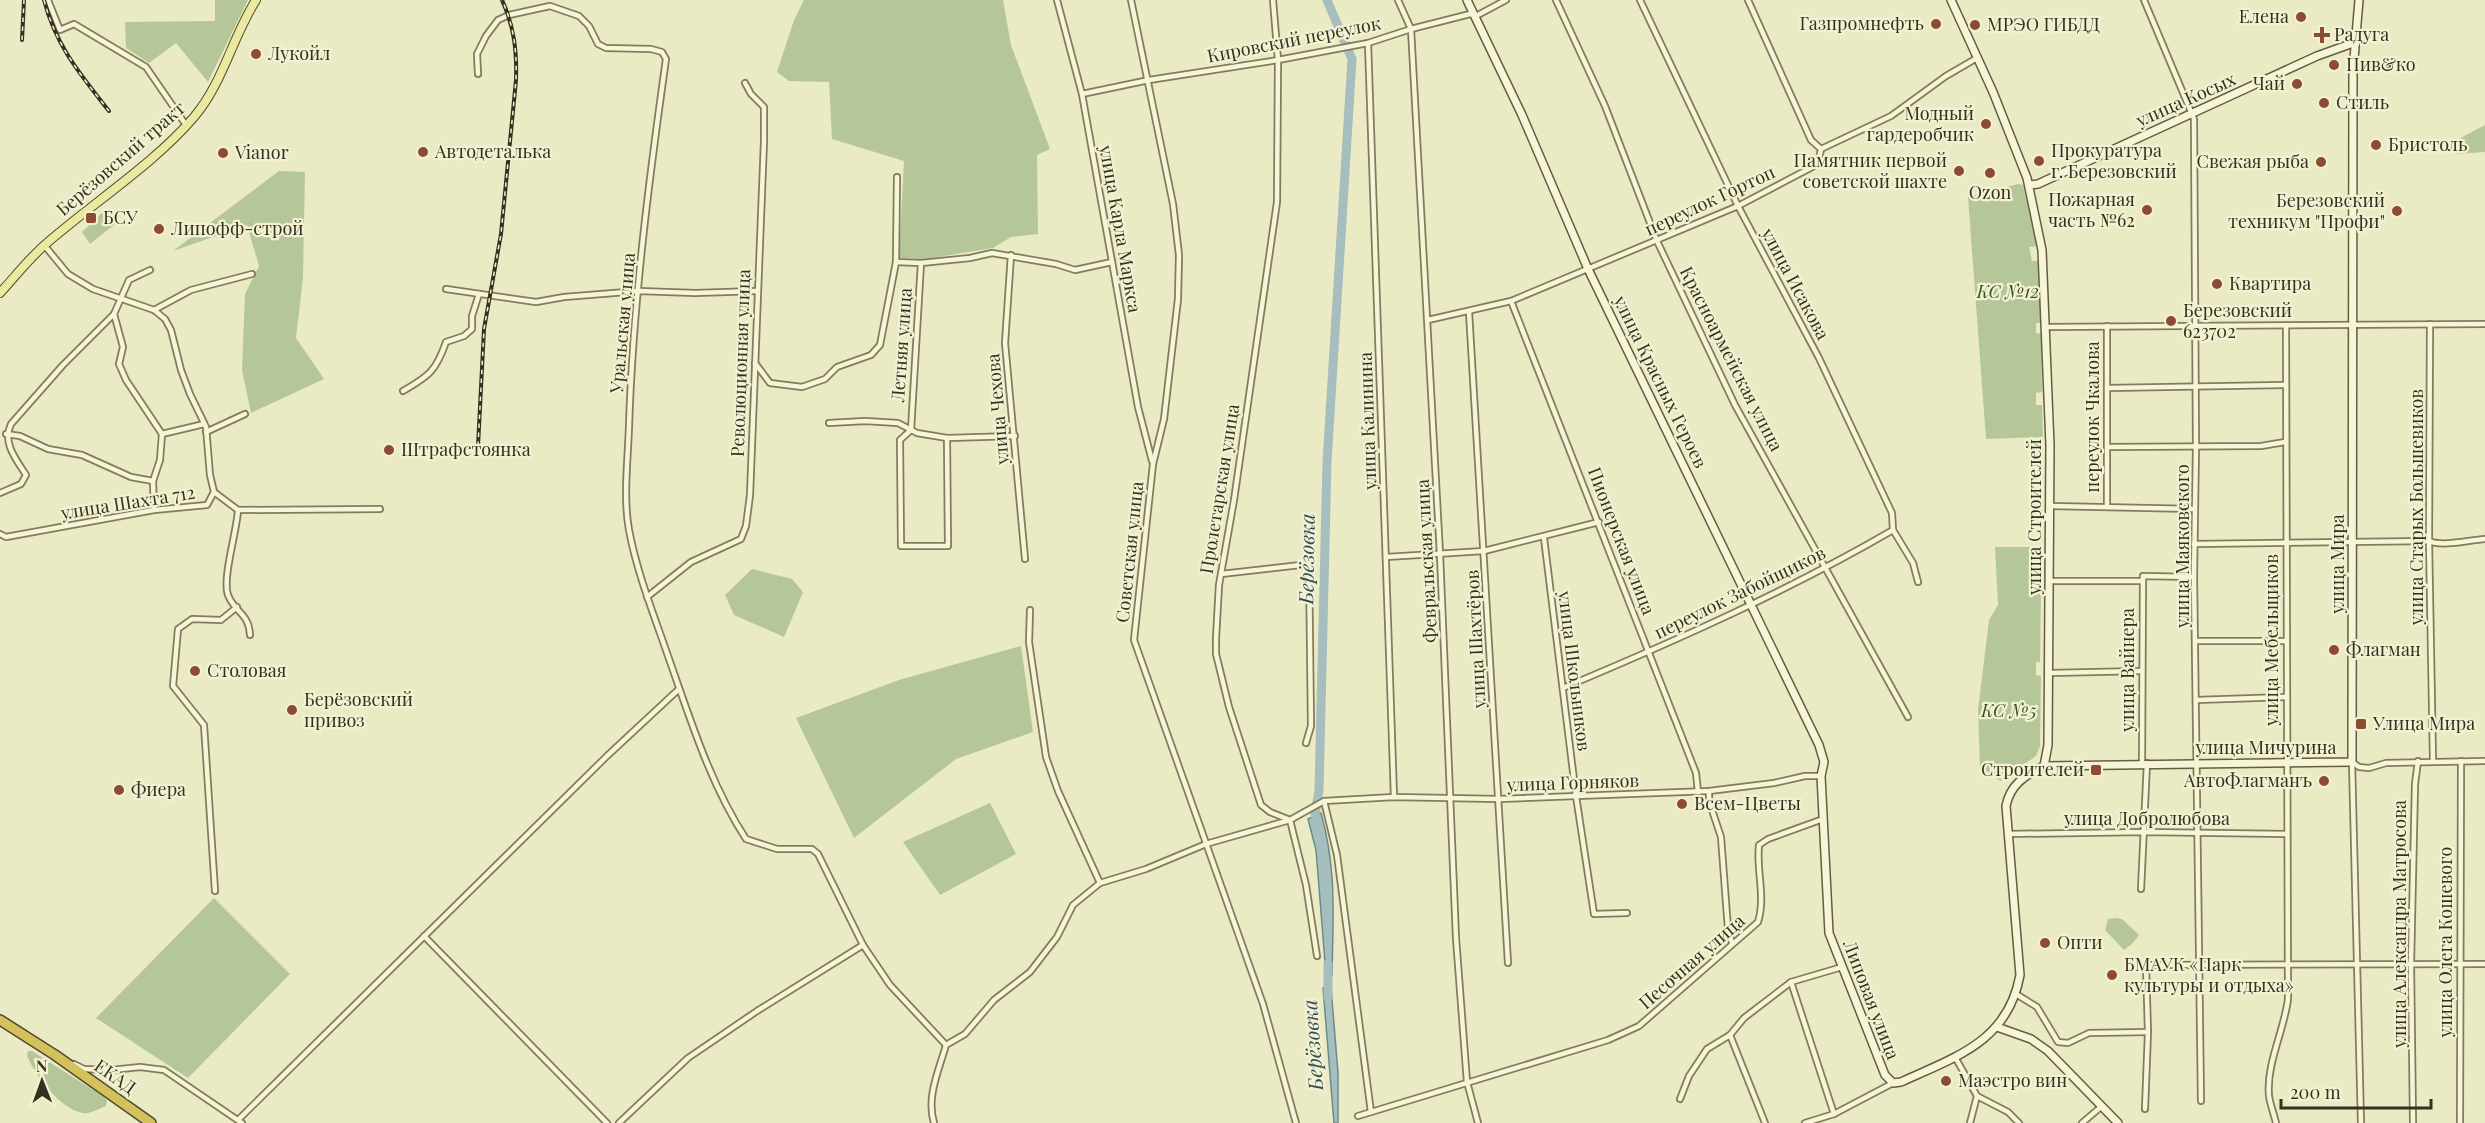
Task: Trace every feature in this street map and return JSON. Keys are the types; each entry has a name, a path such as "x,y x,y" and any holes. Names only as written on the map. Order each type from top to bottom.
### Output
{"highway":[{"name":"ЕКАД","path":"0,1020 59,1058 151,1123"}],"main road":[{"name":"Берёзовский тракт","path":"0,293 44,245 134,172 186,125 216,88 243,22 256,0"},
{"name":"улица Красных Героев","path":"1467,0 1588,269 1819,745 1824,762 1821,776 1824,819"},
{"name":"улица Строителей","path":"1951,0 2013,140 2029,185 2043,258 2051,506 2050,673 2047,752 2044,766"},
{"name":"улица Мира","path":"2352,762 2353,71 2359,0"},
{"name":"улица Косых","path":"2029,185 2038,184 2316,56 2356,42"},
{"name":"улица Мичурина","path":"2044,766 2352,762"},
{"path":"2044,766 2015,784 2008,794 2007,834 2020,975 2016,994 1997,1027 2031,1039 2048,1051 2118,1123"},
{"name":"Липовая улица","path":"1824,819 1829,933 1885,1075 1893,1083 1901,1082 1980,1044 1997,1027"}],"street":[{"path":"48,0 60,30 74,24 146,67 186,125"},
{"path":"478,74 477,54 486,36 498,20 509,15 550,6 552,0"},
{"name":"улица Карла Маркса","path":"1057,0 1082,94 1138,406 1153,464"},
{"name":"Советская улица","path":"1131,0 1173,204 1179,255 1178,299 1164,419 1153,464 1134,640 1263,1004 1296,1123"},
{"name":"Пролетарская улица","path":"1273,0 1278,60 1277,202 1221,574 1216,654 1228,707 1261,805 1270,812 1290,820"},
{"name":"Февральская улица","path":"1398,0 1411,28 1440,554 1456,938 1467,1082 1478,1123"},
{"name":"Кировский переулок","path":"1082,94 1149,80 1368,43 1411,28 1470,14 1476,16 1506,0"},
{"name":"Красноармейская улица","path":"1556,0 1605,106 1657,241 1735,405 1908,717"},
{"name":"улица Исакова","path":"1640,0 1738,206 1819,358 1892,513 1893,530 1913,563 1918,582"},
{"path":"1748,0 1811,140 1821,149"},
{"name":"улица Маяковского","path":"2144,0 2192,113 2196,447 2194,544 2197,641 2196,832 2200,1101"},
{"name":"Уральская улица","path":"550,6 579,16 589,26 598,44 606,48 651,49 662,52 666,59 657,119 631,376 627,508 629,530 647,597 724,803 746,839 777,849 812,849 818,854 863,945"},
{"name":"улица Калинина","path":"1368,43 1394,797"},
{"name":"переулок Гортоп","path":"1428,320 1511,301 1738,206 1818,164 1821,149 1891,116 1946,76 1977,58"},
{"name":"Революционная улица","path":"647,597 691,562 741,539 746,526 750,495 764,108 745,83"},
{"path":"755,363 770,383 802,387 825,379 837,367 871,355 880,345 896,262 897,177"},
{"path":"44,245 68,274 93,289 154,309 191,290 252,274"},
{"path":"896,262 921,263 970,258 992,253 1056,264 1075,270 1112,262"},
{"name":"улица Чехова","path":"1011,255 1005,343 1025,559"},
{"name":"Летняя улица","path":"921,263 911,430 900,440 901,546 948,546 947,438"},
{"path":"0,493 21,484 26,475 11,450 6,434 11,424 63,364 114,314 129,280 150,270"},
{"path":"446,289 536,302 564,297 639,291 695,293 757,291"},
{"path":"403,391 422,380 438,365 446,342 464,336 472,329 472,316 479,294"},
{"name":"Пионерская улица","path":"1511,301 1696,772 1698,792"},
{"name":"улица Шахта 712","path":"0,534 6,537 154,510 207,505 214,492 204,424 181,370 171,330 165,319 154,309"},
{"name":"улица Шахтёров","path":"1469,312 1508,963"},
{"path":"114,314 123,347 119,364 126,380 162,434 160,460 153,481 154,510"},
{"name":"улица Старых Большевиков","path":"2430,324 2429,540 2433,761"},
{"path":"2047,327 2485,324"},
{"name":"улица Мебельщиков","path":"2276,1123 2269,1096 2273,1063 2285,1020 2288,965 2285,641 2286,326"},
{"name":"переулок Чкалова","path":"2107,327 2107,507"},
{"path":"2107,388 2285,386"},
{"path":"206,432 244,414"},
{"path":"829,423 898,423 911,430 947,438 1015,436"},
{"path":"162,434 204,424"},
{"path":"6,434 20,436 48,449 82,455 131,477 153,481"},
{"path":"2108,447 2261,446 2285,442"},
{"path":"214,492 238,510 380,509"},
{"path":"2051,506 2195,509"},
{"path":"238,510 227,581 228,595 249,623 250,635"},
{"path":"1386,557 1484,551 1544,538 1599,522"},
{"name":"переулок Забойщиков","path":"1563,688 1650,652 1825,569 1893,530"},
{"name":"улица Школьников","path":"1544,538 1576,796 1594,914 1627,913"},
{"path":"2194,544 2429,540 2438,544 2485,539"},
{"path":"1221,574 1309,564 1311,726 1306,743"},
{"path":"2050,581 2194,578"},
{"name":"улица Вайнера","path":"2141,889 2145,763 2141,671 2142,579"},
{"path":"215,891 204,725 172,686 178,629 192,619 221,620 237,607"},
{"path":"1030,610 1029,642 1046,757 1058,791 1100,883"},
{"path":"2197,641 2285,641"},
{"path":"2050,673 2141,671"},
{"path":"59,1058 84,1069 111,1070 140,1067 164,1070 240,1121 423,936 607,756 680,689"},
{"path":"2196,700 2286,697"},
{"name":"улица Мичурина","path":"2352,762 2359,767 2369,768 2386,763 2418,761 2485,761"},
{"name":"улица Александра Матросова","path":"2413,1123 2411,964 2415,784 2418,761"},
{"name":"улица Олега Кошевого","path":"2460,1123 2461,761"},
{"name":"улица Мира","path":"2352,762 2359,965 2361,1123"},
{"name":"улица Горняков","path":"1324,801 1394,797 1499,799 1698,792 1774,783 1805,776 1821,776"},
{"path":"1709,791 1709,801 1721,837 1728,929 1732,943"},
{"path":"934,1123 930,1112 932,1095 946,1045 965,1034 994,1000 1030,972 1057,937 1073,905 1100,883 1146,869 1206,844 1290,820 1324,801 1337,855 1371,1112"},
{"name":"Песочная улица","path":"1358,1116 1608,1040 1639,1026 1758,922 1763,907 1757,858 1759,845 1768,839 1824,819"},
{"path":"1290,820 1309,896 1317,956"},
{"name":"улица Добролюбова","path":"2007,834 2144,832 2287,834"},
{"path":"423,936 607,1123"},
{"path":"619,1123 688,1058 757,1011 863,945 890,985 946,1045"},
{"path":"2145,1109 2148,1032 2146,965 2485,964"},
{"path":"1680,1099 1689,1076 1707,1049 1730,1035 1744,1018 1791,982 1842,967"},
{"path":"1791,982 1834,1114"},
{"path":"2016,994 2037,1007 2058,1042 2068,1043 2089,1033 2148,1032"},
{"path":"1730,1035 1766,1123"},
{"path":"1955,1057 1977,1096 2008,1112 2019,1123"},
{"path":"1805,1123 1834,1114 1893,1083"},
{"path":"1971,1123 1977,1096"},
{"path":"2082,1123 2102,1106"}],"green space":[{"path":"215,0 248,0 208,82 176,43 149,63 126,48 125,22 215,21"},
{"path":"804,0 1003,0 1011,45 1050,149 1037,155 1038,234 1011,237 993,248 926,259 899,258 904,161 832,139 829,82 789,81 777,72 794,20"},
{"path":"2485,125 2485,152 2455,154 2455,141"},
{"path":"279,171 305,172 303,278 296,338 324,379 251,413 242,370 245,294 259,266 247,225 173,251"},
{"name":"КС №12","path":"2018,184 2023,185 2037,246 2029,247 2032,261 2041,261 2041,323 2036,323 2036,333 2041,334 2042,392 2036,393 2036,405 2042,405 2043,437 1986,439 1968,197"},
{"path":"104,211 115,224 90,244 82,232"},
{"name":"КС №5","path":"1995,547 2042,547 2041,574 2038,575 2038,588 2041,588 2040,662 2036,662 2036,675 2041,676 2040,746 2036,756 2000,781 1980,766 1978,710 1989,620 1998,605"},
{"path":"752,569 792,579 803,592 784,637 734,615 725,595"},
{"path":"1021,646 1033,732 956,759 854,838 796,718 899,680"},
{"path":"990,803 1016,854 940,895 903,842"},
{"path":"214,898 290,974 188,1078 96,1018"},
{"path":"2108,919 2122,919 2139,935 2124,950 2105,930"},
{"path":"28,1051 32,1051 103,1096 107,1101 106,1106 83,1113 66,1106 36,1072 27,1056"}],"water":[{"path":"1321,813 1332,874 1332,975 1326,974 1316,850 1308,819"},
{"path":"1331,987 1338,1073 1338,1123 1334,1123 1323,988"}],"waterway":[{"name":"Берёзовка","path":"1318,825 1315,815 1319,790 1327,462 1352,59 1327,0"},
{"name":"Берёзовка","path":"1328,964 1328,998"}],"railway":[{"path":"22,40 24,0"},
{"path":"44,0 62,46 109,111"},
{"path":"478,446 484,329 501,234 516,80 514,39 502,0"}],"place":[{"name":"Елена","path":"2301,17"},
{"name":"Газпромнефть","path":"1936,24"},
{"name":"МРЭО ГИБДД","path":"1975,25"},
{"name":"Радуга","path":"2322,35"},
{"name":"Лукойл","path":"256,54"},
{"name":"Пив&ко","path":"2334,65"},
{"name":"Чай","path":"2297,84"},
{"name":"Стиль","path":"2324,103"},
{"name":"Модный гардеробчик","path":"1986,124"},
{"name":"Бристоль","path":"2376,145"},
{"name":"Автодеталька","path":"423,152"},
{"name":"Vianor","path":"223,153"},
{"name":"Прокуратура г. Березовский","path":"2039,161"},
{"name":"Свежая рыба","path":"2321,162"},
{"name":"Памятник первой советской шахте","path":"1959,171"},
{"name":"Ozon","path":"1990,173"},
{"name":"Пожарная часть №62","path":"2147,210"},
{"name":"Березовский техникум \"Профи\"","path":"2397,211"},
{"name":"БСУ","path":"91,218"},
{"name":"Липофф-строй","path":"159,229"},
{"name":"Квартира","path":"2217,284"},
{"name":"Березовский 623702","path":"2171,321"},
{"name":"Штрафстоянка","path":"389,450"},
{"name":"Флагман","path":"2334,650"},
{"name":"Столовая","path":"195,671"},
{"name":"Берёзовский привоз","path":"292,710"},
{"name":"Улица Мира","path":"2361,724"},
{"name":"Строителей","path":"2096,770"},
{"name":"АвтоФлагманъ","path":"2324,781"},
{"name":"Фиера","path":"119,790"},
{"name":"Всем-Цветы","path":"1682,804"},
{"name":"Опти","path":"2045,943"},
{"name":"БМАУК «Парк культуры и отдыха»","path":"2112,975"},
{"name":"Маэстро вин","path":"1946,1081"}]}
